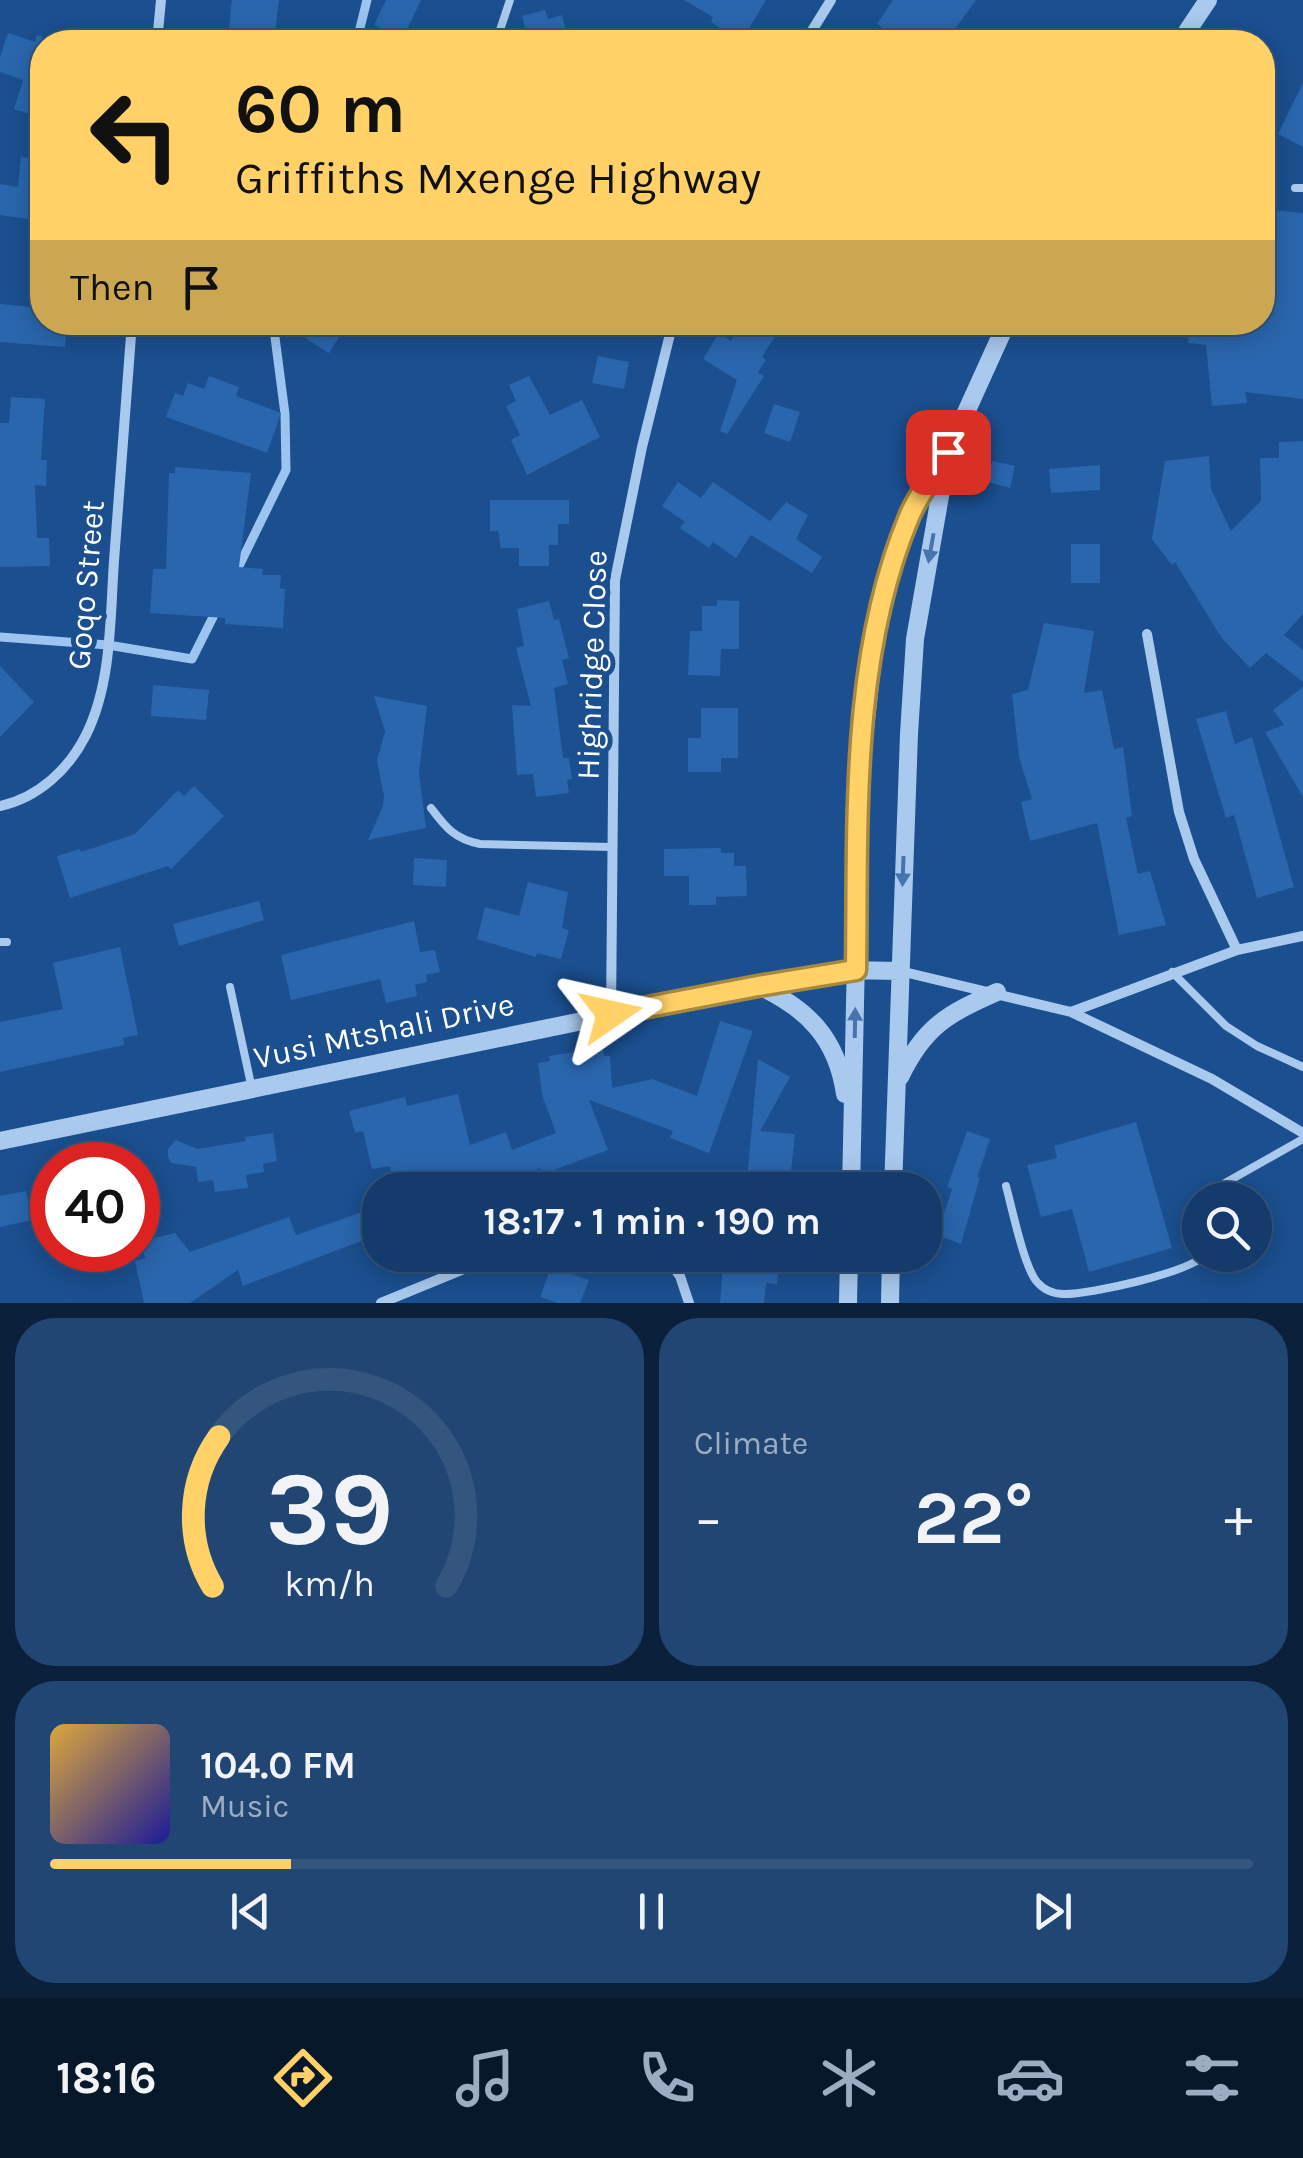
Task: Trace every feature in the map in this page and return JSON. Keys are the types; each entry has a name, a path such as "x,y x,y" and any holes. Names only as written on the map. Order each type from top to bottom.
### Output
{"street":[{"path":"157,30 161,0"},
{"path":"1188,30 1208,0"},
{"path":"812,30 828,1"},
{"name":"Goqo Street","path":"0,806 41,788 64,769 86,735 100,699 108,645 131,335"},
{"name":"Highridge Close","path":"611,1014 615,580 670,335"},
{"path":"851,1172 860,772 875,640 889,576 910,515 948,452 1001,335"},
{"path":"894,1172 916,639 948,452"},
{"path":"1147,634 1180,812 1194,859 1237,950"},
{"path":"1071,1012 1237,950 1303,936"},
{"name":"Vusi Mtshali Drive","path":"0,1141 758,986 856,970 900,971"},
{"path":"900,971 1071,1012 1195,1070 1303,1136"},
{"path":"758,986 788,999 822,1033 843,1080 852,1144"},
{"path":"896,1084 917,1045 932,1027 949,1013 996,992"},
{"path":"382,1303 457,1272"},
{"path":"677,1272 689,1303"},
{"path":"848,1303 849,1272"},
{"path":"890,1303 891,1272"}],"lane":[{"path":"500,30 510,0"},
{"path":"431,808 451,834 464,841 612,847"},
{"path":"1172,972 1226,1026 1257,1046 1303,1067"},
{"path":"230,987 252,1089"},
{"path":"1228,1182 1303,1136"},
{"path":"1006,1186 1030,1267 1036,1281 1050,1292 1106,1289 1182,1267"}],"building":[{"path":"232,0 279,0 275,30 229,30"},
{"path":"386,0 421,0 407,30 385,30 374,25"},
{"path":"684,0 766,0 748,30 723,30 711,22 713,17"},
{"path":"893,0 976,0 957,30 886,30 877,24"},
{"path":"545,10 548,19 562,15 566,30 526,30 522,16"},
{"path":"8,33 30,40 30,114 14,109 23,80 0,72 0,57"},
{"path":"1303,83 1303,147 1278,134"},
{"path":"21,157 30,158 30,219 0,215 0,184 18,187"},
{"path":"1275,210 1303,213 1303,399 1245,392 1247,403 1212,406 1206,345 1188,343 1189,335 1275,335"},
{"path":"0,304 30,307 30,335 66,335 65,347 0,342"},
{"path":"307,335 341,335 329,353 305,338"},
{"path":"718,335 731,341 735,335 776,335 762,357 766,360 758,372 764,376 727,434 720,431 737,380 703,359"},
{"path":"598,356 629,362 624,389 592,383"},
{"path":"209,376 239,387 236,396 281,413 267,453 166,417 175,393 183,396 188,383 204,389"},
{"path":"529,376 550,415 582,400 600,437 527,475 511,440 520,435 506,406 516,401 509,385"},
{"path":"11,397 45,399 41,460 47,460 46,486 35,485 37,538 49,538 50,566 0,567 0,423 9,423"},
{"path":"774,404 800,412 790,442 764,433"},
{"path":"1303,441 1303,614 1284,635 1303,650 1303,682 1266,653 1250,668 1221,637 1175,562 1172,565 1152,539 1165,461 1209,456 1211,489 1231,531 1261,501 1260,458 1279,458 1279,442"},
{"path":"992,461 1015,466 1010,488 987,482"},
{"path":"1100,465 1100,490 1051,493 1049,469"},
{"path":"175,467 251,473 239,567 263,569 262,575 281,575 280,588 285,589 283,628 225,624 225,618 150,613 153,569 166,569 169,473 175,473"},
{"path":"678,482 701,498 713,482 770,521 786,502 808,515 796,539 822,557 812,573 751,535 736,558 713,542 709,548 680,528 685,522 662,506"},
{"path":"490,500 569,500 569,524 558,524 558,545 549,545 549,566 519,566 519,548 501,548 498,531 490,531"},
{"path":"1071,544 1100,544 1100,583 1071,583"},
{"path":"717,600 739,601 739,649 721,649 720,676 688,675 690,631 702,631 702,606 717,606"},
{"path":"549,601 554,620 559,619 569,658 562,660 568,684 554,688 563,758 569,758 572,779 567,780 569,793 536,797 533,774 517,775 512,705 531,706 516,648 524,646 517,609"},
{"path":"1044,623 1094,631 1084,693 1102,690 1114,749 1123,747 1132,816 1126,818 1138,874 1150,871 1166,925 1119,935 1097,823 1030,841 1021,802 1032,799 1019,757 1012,694 1028,690"},
{"path":"0,666 34,702 0,737"},
{"path":"153,685 209,690 206,720 151,716"},
{"path":"1303,687 1303,797 1265,732 1284,725 1273,710"},
{"path":"374,696 427,706 419,773 426,828 368,840 384,796 377,761 385,731"},
{"path":"701,708 738,708 738,758 721,758 721,772 688,772 688,738 701,738"},
{"path":"1226,711 1235,744 1252,737 1294,887 1257,898 1234,815 1226,818 1196,719"},
{"path":"194,786 224,816 171,869 168,866 70,898 57,856 135,834 178,790 184,796"},
{"path":"721,848 721,853 734,853 734,866 746,866 747,896 716,897 716,905 689,905 689,876 664,876 664,849"},
{"path":"414,858 447,860 446,887 413,885"},
{"path":"528,882 568,892 562,928 569,930 561,959 537,953 536,957 477,939 485,907 519,916"},
{"path":"259,901 264,920 179,946 173,924"},
{"path":"414,921 420,952 435,950 440,972 426,975 427,982 415,985 417,996 386,1003 380,979 291,1000 281,955"},
{"path":"120,947 138,1035 123,1038 124,1045 0,1072 0,1022 63,1009 53,963"},
{"path":"720,1021 753,1031 709,1153 670,1138 673,1131 589,1100 608,1150 548,1172 540,1168 530,1172 391,1172 390,1166 372,1169 363,1131 355,1133 349,1111 405,1097 407,1106 458,1094 470,1145 506,1132 512,1150 556,1133 542,1095 538,1063 550,1061 549,1056 603,1048 604,1056 610,1056 612,1088 652,1079 697,1096"},
{"path":"758,1059 790,1077 760,1131 795,1134 791,1172 748,1172"},
{"path":"1136,1122 1172,1248 1089,1272 1072,1209 1041,1217 1027,1165 1057,1158 1054,1146"},
{"path":"967,1131 990,1139 961,1244 942,1237 942,1220 952,1189 947,1187"},
{"path":"273,1133 277,1161 263,1164 264,1172 246,1175 248,1188 215,1192 213,1180 198,1182 196,1167 171,1163 168,1157 168,1149 176,1140 197,1149"},
{"path":"26,1191 30,1220 0,1227 0,1196"},
{"path":"362,1212 362,1241 243,1286 238,1270 190,1303 144,1303 137,1272 160,1272 160,1237 175,1233 190,1252 289,1217 296,1235"},
{"path":"549,1272 566,1272 589,1280 580,1303 558,1303 540,1297"},
{"path":"723,1272 778,1272 777,1284 766,1283 764,1303 720,1303"}],"waterway":[{"path":"360,30 367,0"},
{"path":"236,572 286,470 285,414 275,335"},
{"path":"0,637 108,645 192,659 217,609"}],"route":[{"path":"611,1014 856,970 860,772 875,640 889,576 910,515 948,452"}]}
